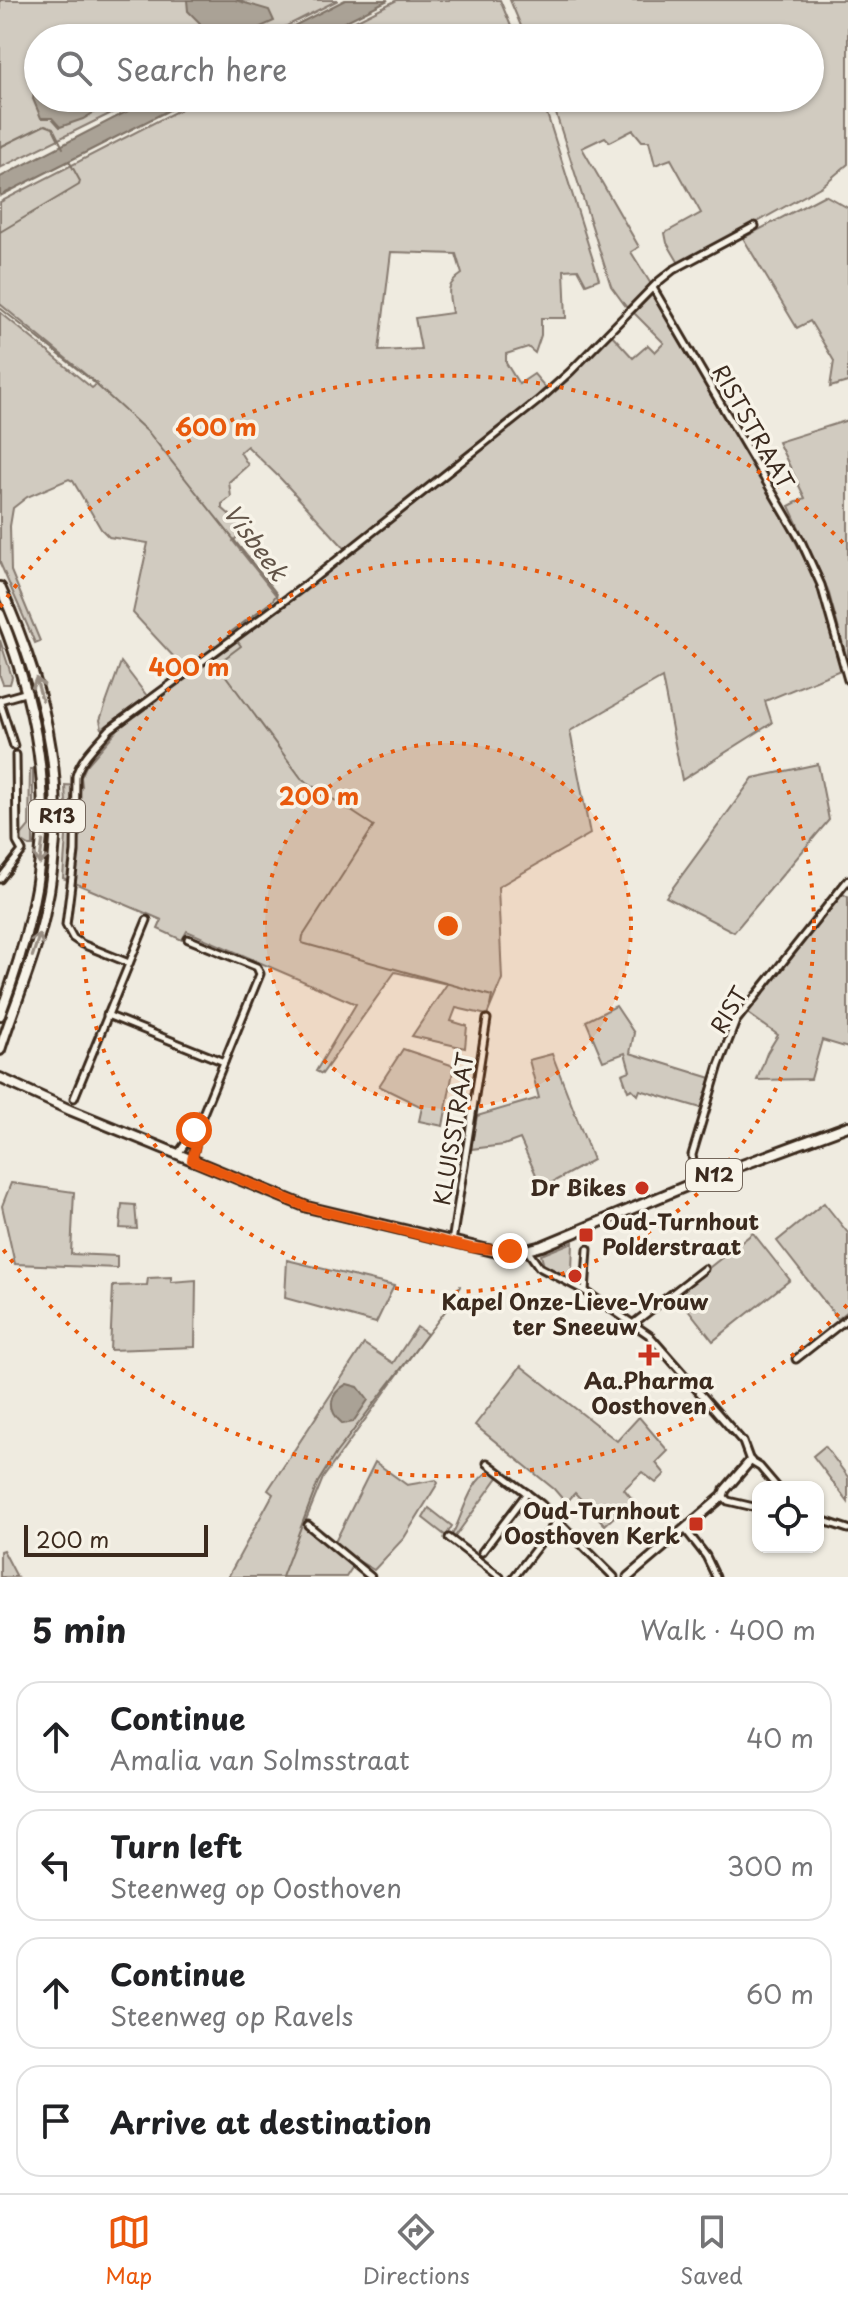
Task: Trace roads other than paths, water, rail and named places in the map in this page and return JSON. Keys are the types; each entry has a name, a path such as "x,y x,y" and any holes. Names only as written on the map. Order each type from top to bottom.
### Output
{"main road":[{"name":"R13","path":"0,587 24,640 41,695 53,754 57,811 53,865 44,918 0,1050"},
{"name":"R13","path":"0,614 29,692 41,759 43,843 30,924 0,1015"},
{"name":"N12","path":"0,1078 307,1207 497,1252 527,1250 696,1182 848,1126"}],"street":[{"path":"129,963 82,944 73,938 66,925 75,852 76,776 92,749 110,729 303,587 539,400 673,270 755,226"},
{"name":"RISTSTRAAT","path":"653,288 801,541 821,585 848,680"},
{"path":"14,746 0,702 29,692"},
{"path":"0,879 22,851 17,842 16,755"},
{"name":"RIST","path":"696,1182 692,1155 719,1065 736,1021 848,880"},
{"path":"74,1098 147,920"},
{"path":"178,1154 198,1126 260,970 188,939"},
{"path":"107,1015 224,1062"},
{"name":"KLUISSTRAAT","path":"452,1243 487,1019"},
{"path":"192,1160 198,1126"},
{"path":"585,1291 588,1249"},
{"path":"527,1250 539,1267 585,1291 634,1323 658,1344 743,1442 750,1461 772,1481"},
{"path":"634,1323 704,1269"},
{"path":"796,1359 848,1318"},
{"path":"628,1577 723,1496 750,1461"},
{"path":"487,1463 527,1493 614,1577"},
{"path":"482,1552 527,1493"},
{"path":"723,1496 728,1501 752,1507"},
{"path":"514,1577 557,1521"},
{"path":"824,1521 848,1529"},
{"path":"308,1525 371,1577"},
{"path":"684,1528 706,1556 716,1577"},
{"path":"449,1538 500,1577"},
{"path":"488,1577 493,1571"}],"waterway":[{"name":"Visbeek","path":"0,147 45,125 53,128 63,148"},
{"name":"Visbeek","path":"0,232 79,185 80,181 69,161"},
{"name":"Visbeek","path":"0,308 90,379 149,433 277,594 231,632 241,646 217,664 301,778 374,826 303,936 302,943 492,996 490,1006"},
{"path":"282,1577 318,1482 336,1453 453,1301 460,1286"}],"place":[{"name":"Dr Bikes","path":"642,1188"},
{"name":"Oud-Turnhout Polderstraat","path":"586,1235"},
{"name":"Kapel Onze-Lieve-Vrouw ter Sneeuw","path":"575,1276"},
{"name":"Aa.Pharma Oosthoven","path":"649,1355"},
{"name":"Oud-Turnhout Oosthoven Kerk","path":"696,1524"}]}
